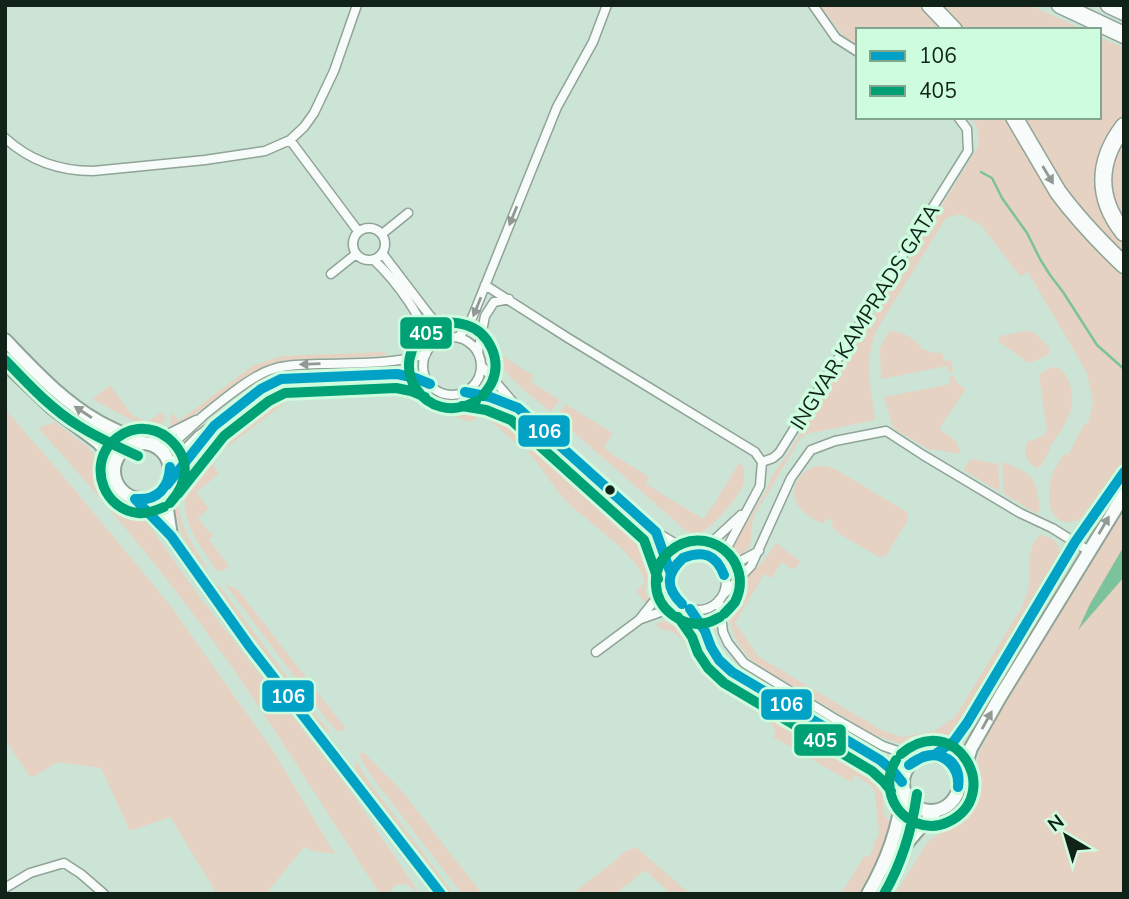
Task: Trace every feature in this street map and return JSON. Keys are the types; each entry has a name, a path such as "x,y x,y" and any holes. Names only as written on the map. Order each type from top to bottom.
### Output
{"highway":[{"path":"930,5 952,28"},
{"path":"1060,5 1124,35"},
{"path":"1109,5 1124,12"},
{"path":"1015,119 1067,204 1087,229 1124,265"},
{"path":"1124,126 1114,139 1107,157 1104,191 1114,220 1124,233"}],"main road":[{"path":"5,340 56,392 73,405 99,422 161,450 170,466 170,479 166,487 154,497 141,500 129,496 119,488 107,452 98,442 51,407 5,363"},
{"path":"114,470 117,458 125,448 145,443"},
{"path":"934,755 954,741 967,723 1075,542 1124,472"},
{"path":"166,487 171,536"},
{"path":"903,787 907,800 917,808 931,811 946,808 953,801 971,748 1124,495"},
{"path":"135,499 171,536 250,647 441,894"},
{"path":"871,889 890,849 899,821 904,773 909,765 927,755 942,757 955,767 960,782"},
{"path":"871,889 897,855 911,827 931,811"}],"street":[{"path":"5,138 42,163 75,171 265,151 290,140 314,113 334,71 357,5"},
{"path":"161,450 269,370 290,365 406,360 427,351 439,340 455,337 465,330 557,107 593,42 607,5"},
{"path":"813,5 836,38 856,51"},
{"name":"INGVAR KAMPRADS GATA","path":"762,462 779,453 968,151 967,128 960,119"},
{"path":"290,140 358,231"},
{"path":"382,234 408,213"},
{"path":"368,228 378,230 382,234 385,243 382,253 374,260 364,260 353,250 353,240 358,231 368,228"},
{"path":"382,253 430,316 455,337 470,343 478,352"},
{"path":"331,274 356,254"},
{"path":"374,260 422,323 428,337 424,373 430,384 446,394 466,392 490,397 518,408"},
{"path":"485,285 755,452 762,462 760,486 721,566"},
{"path":"466,392 481,372 478,352 485,316 494,302 509,299"},
{"path":"481,365 518,408 656,532 696,554 711,557 721,566 726,583 721,597 723,632 744,663 883,746 918,758"},
{"path":"170,466 198,436 261,389 281,379 397,374 430,384"},
{"path":"145,443 162,438 205,415"},
{"path":"166,487 214,426"},
{"path":"596,652 639,620 669,609 703,610 714,604 751,566 791,478 811,450 835,441 886,431 1020,513 1052,528 1089,551"},
{"path":"639,620 681,559 696,554 746,511"},
{"path":"656,532 672,593 705,631 719,660 732,672 880,760 893,771 903,787"},
{"path":"721,566 733,565 760,551"},
{"path":"5,888 30,873 64,863 104,894"}],"shaded area":[{"path":"819,5 918,5 941,28 856,28 856,44 844,36"},
{"path":"939,5 1030,5 1080,28 960,28"},
{"path":"1101,38 1124,48 1124,116 1103,146 1096,180 1102,214 1124,243 1124,256 1067,194 1022,119 1101,119"},
{"path":"1006,119 1061,210 1124,278 1124,460 1080,519 1070,522 1056,518 1050,505 1049,487 1064,454 1068,455 1083,426 1088,423 1093,402 1087,373 1028,272 1020,276 981,225 960,214 946,218 876,331 869,365 875,420 806,434 800,439 754,516 751,541 747,550 734,559 731,557 735,542 766,491 772,476 978,147 977,127 972,120"},
{"path":"1124,138 1124,220 1113,199 1111,174 1114,156"},
{"path":"889,331 908,336 922,349 942,353 944,361 951,360 953,371 949,372 947,366 881,379 880,348"},
{"path":"1027,331 1035,333 1050,348 1048,355 1027,362 998,341 1000,336"},
{"path":"495,345 503,356 534,376 531,382 560,400 551,411 507,373 497,355"},
{"path":"385,352 385,356 287,360 275,363 246,377 173,428 170,424 173,413 179,421 254,365 282,356"},
{"path":"1053,367 1068,378 1072,393 1070,413 1041,466 1036,468 1026,457 1025,450 1027,442 1043,436 1047,431 1039,376"},
{"path":"954,376 956,382 966,389 939,429 956,441 961,454 930,450 894,428 884,397 950,384 949,377"},
{"path":"110,385 132,415 147,422 161,412 165,417 164,423 145,424 129,419 92,399"},
{"path":"286,391 295,391 297,394 210,460 219,474 196,492 209,509 198,518 213,536 209,540 229,566 217,571 190,526 185,509 187,493 194,475 220,439 254,409"},
{"path":"565,404 613,433 604,447 649,477 646,484 703,519 739,463 744,467 743,485 731,504 712,525 701,532 688,531 560,420 558,416"},
{"path":"477,407 494,412 530,444 523,450 483,414 471,422 455,417"},
{"path":"5,409 170,605 273,751 335,854 304,847 266,894 217,894 170,817 130,831 101,768 58,762 31,778 5,740"},
{"path":"55,422 89,448 97,458 108,490 154,532 196,592 351,792 420,894 399,884 389,894 380,894 215,644 142,549 38,428"},
{"path":"534,448 643,545 650,561 645,592 649,599 646,603 636,591 645,583 635,563 563,498 528,453"},
{"path":"193,459 196,462 183,481 178,505 184,528 209,570 187,544 175,509 176,487"},
{"path":"971,459 998,464 1000,492 963,470"},
{"path":"1002,462 1022,470 1031,478 1037,489 1037,514 1004,494"},
{"path":"818,466 835,469 907,512 908,520 886,556 879,557 839,534 831,527 834,522 827,518 823,524 800,508 794,495 797,482 805,472"},
{"path":"1124,507 1124,894 895,894 928,842 956,822 971,807 971,790 979,753 1004,703"},
{"path":"1040,535 1055,542 1060,557 965,716 955,730 942,740 926,746 897,743 872,734 758,665 741,648 733,631 729,615 732,598 776,543 800,561 794,570 782,562 772,578 764,574 735,623 759,657 881,730 902,737 934,731 955,717 1022,607 1029,585 1031,551"},
{"path":"1124,546 1124,577 1078,630 1090,604"},
{"path":"225,584 238,590 346,729 338,732 324,716"},
{"path":"219,585 330,733 322,728 215,588"},
{"path":"677,613 689,620 713,661 729,677 879,768 891,782 895,793 893,817 890,814 884,780 869,762 725,676 710,661 690,626 665,615"},
{"path":"662,621 686,629 706,663 720,679 860,764 876,778 882,789 886,817 894,824 888,842 859,894 841,894 864,856 869,857 879,833 873,787 855,775 851,782 773,737 776,731 772,724 711,683 697,666 680,637 661,630 656,624"},
{"path":"363,752 402,791 482,894 462,894 372,777 359,755"},
{"path":"356,761 454,894 449,894 360,778 355,766"},
{"path":"637,848 690,894 671,894 645,870 616,894 572,894 623,853"}],"waterway":[{"path":"981,172 992,178 1050,275 1097,345 1124,369"}],"transit line":[{"name":"405","path":"476,401 458,408 441,407 427,400 416,389 410,375 409,359 415,344 433,327 461,324 474,329 487,340 494,356 495,374 483,396"},
{"name":"405","path":"5,360 59,412 86,430 138,456"},
{"name":"106","path":"167,485 214,426 261,389 281,379 397,374 430,384"},
{"name":"405","path":"178,494 224,436 269,401 285,393 396,388 425,397"},
{"name":"106","path":"465,392 490,397 518,408 656,532 671,574"},
{"name":"405","path":"462,406 486,410 511,420 644,540 658,579"},
{"name":"405","path":"164,507 138,513 126,510 109,496 101,476 101,465 110,444 119,436 134,430 150,430 165,436 175,445 181,453 185,470 181,487 170,503"},
{"name":"106","path":"137,499 151,497 161,491 167,481 170,467"},
{"name":"106","path":"137,499 151,498 161,491 167,481 170,467"},
{"name":"106","path":"934,755 954,741 967,723 1075,542 1124,472"},
{"name":"106","path":"135,499 171,536 250,647 441,894"},
{"name":"405","path":"720,617 706,623 688,623 666,609 657,594 656,580 660,563 669,552 683,543 697,540 723,549 733,559 739,572 740,586 735,602 724,614"},
{"name":"106","path":"683,558 697,554 713,558 724,575"},
{"name":"106","path":"682,604 676,598 670,581 673,569 683,558"},
{"name":"106","path":"682,604 676,598 670,581 673,570 683,558"},
{"name":"106","path":"690,609 705,631 719,660 732,672 880,760 902,782"},
{"name":"405","path":"678,617 708,668 724,683 872,771 891,791"},
{"name":"405","path":"896,760 890,778 891,796 900,812 907,818 916,823 936,826 948,822 965,809 972,794 973,776 967,761 955,748 940,741 921,743 901,754"},
{"name":"106","path":"909,765 925,756 939,756 954,768 958,787"},
{"name":"106","path":"909,765 927,756 944,757 956,768 958,787"},
{"name":"405","path":"884,894 905,846 917,794"}]}
